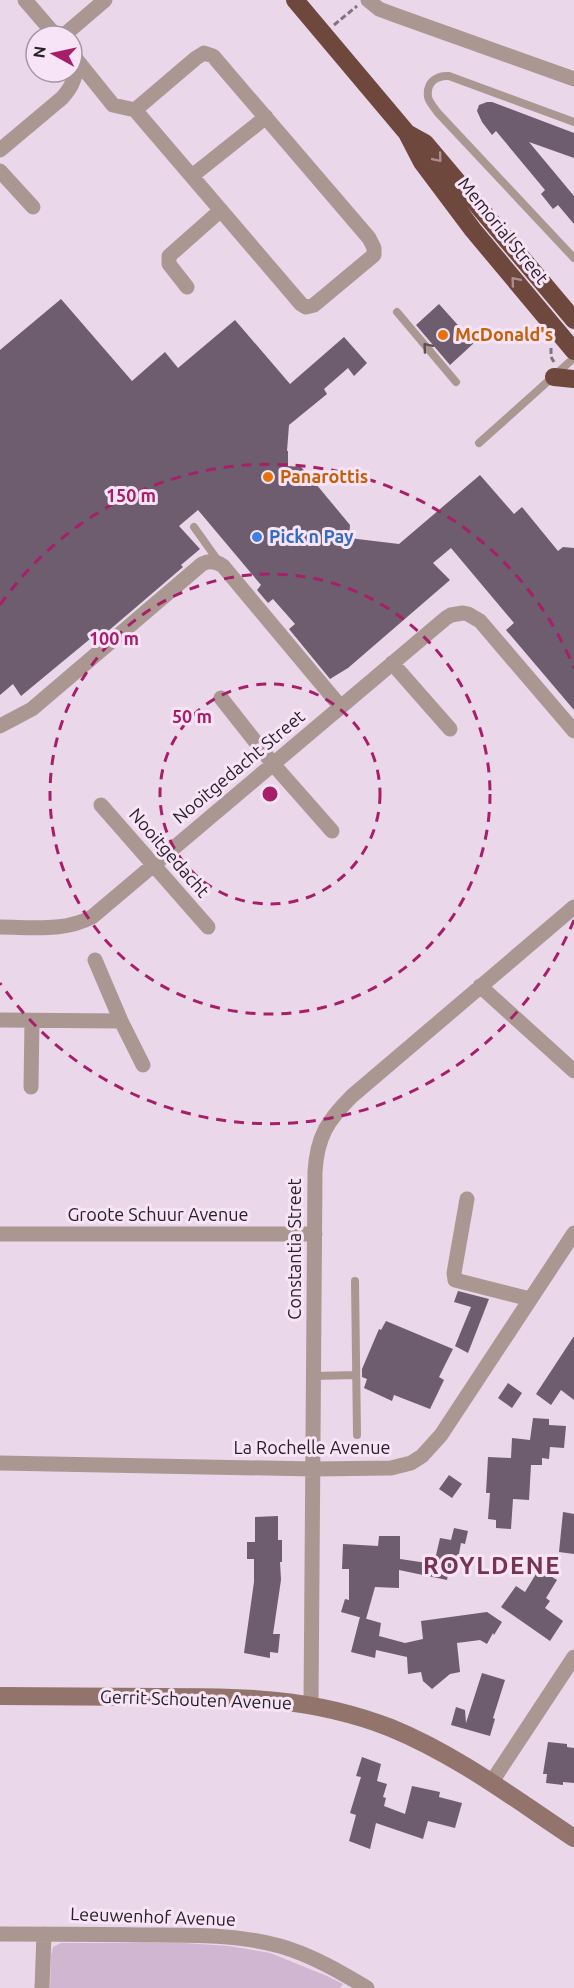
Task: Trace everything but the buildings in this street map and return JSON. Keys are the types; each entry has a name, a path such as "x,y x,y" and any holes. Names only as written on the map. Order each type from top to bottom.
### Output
{"highway":[{"name":"Memorial Street","path":"295,0 407,133 422,162 473,230 574,351"},
{"name":"Memorial Street","path":"407,133 425,143 574,320"},
{"path":"554,376 574,379"}],"street":[{"path":"25,0 46,24"},
{"path":"77,24 105,0"},
{"path":"366,0 379,9 574,79"},
{"path":"84,69 113,105 135,110 296,299 306,307 314,305 374,255 374,248 369,238 213,56 204,53 135,110"},
{"path":"0,150 66,94 72,84"},
{"path":"192,176 266,117"},
{"path":"0,171 33,207"},
{"path":"187,287 169,264 169,256 221,210"},
{"path":"0,726 23,715 39,703 202,564 212,561 220,564 340,706"},
{"name":"Nooitgedacht Street","path":"0,927 61,927 86,920 100,911 340,706 452,615 468,614 480,621 574,731"},
{"path":"392,663 450,729"},
{"path":"221,698 273,764 332,831"},
{"name":"Nooitgedacht","path":"101,805 207,927"},
{"name":"Constantia Street","path":"311,1705 316,1158 322,1134 328,1122 352,1095 574,907"},
{"path":"95,960 143,1065"},
{"path":"480,986 574,1071"},
{"path":"0,1020 121,1021"},
{"path":"31,1086 32,1021"},
{"path":"467,1199 454,1273 455,1280 530,1299"},
{"name":"La Rochelle Avenue","path":"0,1463 314,1469 391,1468 411,1463 422,1456 441,1435 574,1233"},
{"name":"Groote Schuur Avenue","path":"0,1234 315,1234"},
{"path":"491,1783 574,1657"},
{"name":"Gerrit Schouten Avenue","path":"0,1696 259,1698 311,1705 369,1720 401,1732 444,1754 574,1838"},
{"name":"Leeuwenhof Avenue","path":"0,1934 187,1935 251,1941 280,1946 322,1962 359,1986"},
{"path":"42,1988 44,1934"}],"lane":[{"path":"574,122 449,76 441,76 433,80 429,86 428,97 438,113 574,258"},
{"path":"398,312 456,382"},
{"path":"479,443 574,358"},
{"path":"194,527 220,564"},
{"path":"355,1281 357,1435"},
{"path":"314,1376 356,1375"}],"path":[{"path":"324,34 366,0"}],"shaded area":[{"path":"61,1943 184,1943 229,1946 270,1953 343,1984 340,1988 50,1988 53,1947"}],"place":[{"name":"McDonald's","path":"443,335"},
{"name":"Panarottis","path":"268,477"},
{"name":"Pick n Pay","path":"257,537"}],"district":[{"name":"ROYLDENE","path":"492,1566"}]}
